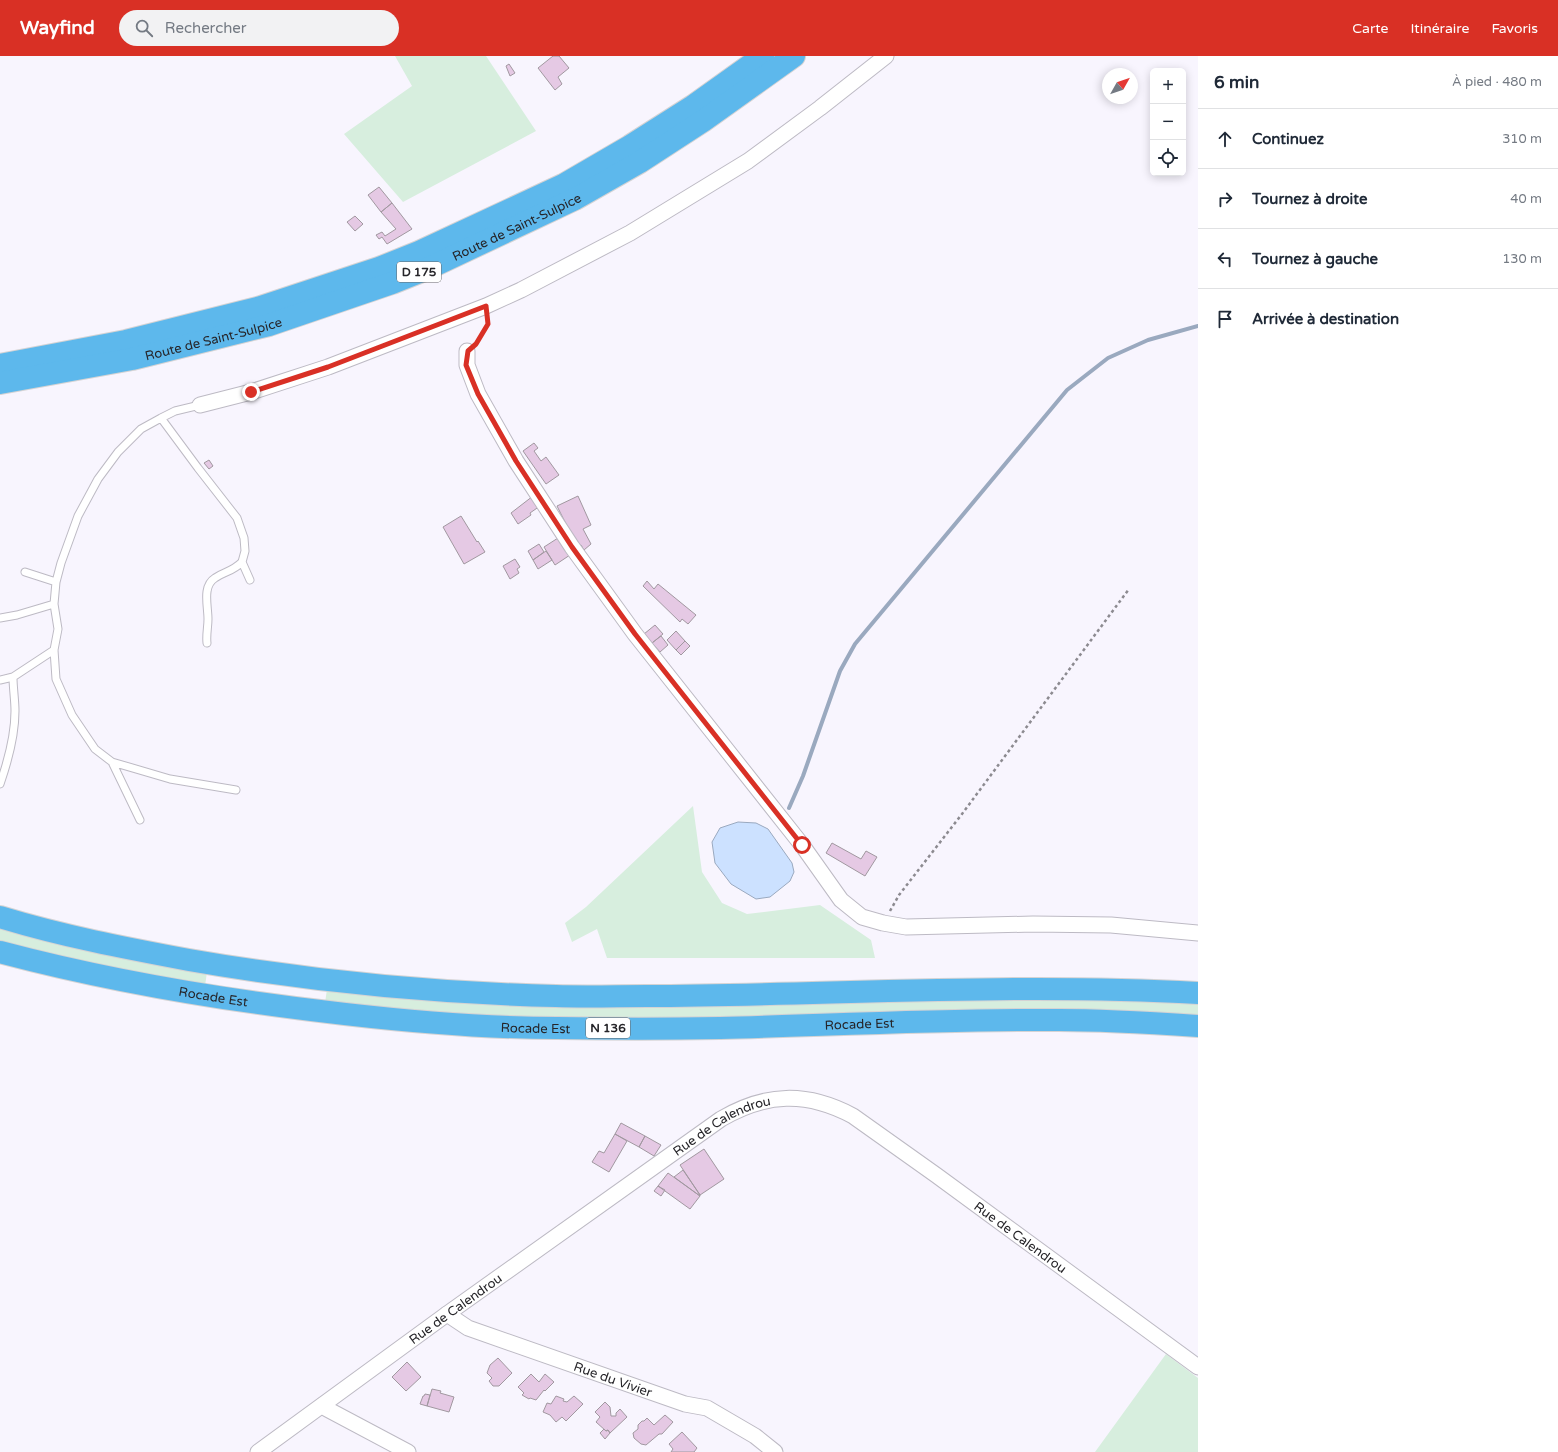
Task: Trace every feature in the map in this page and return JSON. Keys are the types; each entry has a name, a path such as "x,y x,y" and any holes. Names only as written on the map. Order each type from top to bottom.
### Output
{"highway":[{"name":"Route de Saint-Sulpice","path":"0,365 126,341 261,308 399,260 562,185 630,146 693,106 763,56"},
{"name":"Route de Saint-Sulpice","path":"0,383 132,359 269,325 392,283 427,269 575,199 640,162 703,121 794,56"},
{"path":"0,916 32,927 104,944 229,967 398,988 558,996 714,996 980,989 1137,990 1198,993"},
{"name":"Rocade Est","path":"0,952 123,981 224,999 297,1009 476,1026 554,1028 709,1028 985,1020 1061,1020 1198,1026"},
{"path":"0,955 23,958"}],"street":[{"path":"200,405 251,392 328,367 486,306 521,290 630,234 741,165 820,108 886,56"},
{"path":"468,351 466,365 478,394 516,461 572,547 635,634 802,845 841,900 862,917 906,927 1033,924 1111,925 1198,933"},
{"name":"Rue de Calendrou","path":"258,1452 447,1314 721,1119 736,1110 761,1101 776,1098 803,1098 815,1100 840,1109 870,1126 1198,1367"},
{"name":"Rue du Vivier","path":"447,1314 468,1328 679,1402 707,1408 755,1436 775,1452"},
{"path":"323,1405 327,1409 408,1452"}],"lane":[{"path":"200,405 175,411 142,429 118,452 98,479 78,516 61,563 56,582 54,604 58,629 54,650 56,678 72,715 95,749 112,762 170,779 236,790"},
{"path":"161,418 238,518 244,538 245,551 242,562 236,567 215,578 207,590 207,643"},
{"path":"242,562 250,580"},
{"path":"25,572 56,582"},
{"path":"0,618 17,615 54,604"},
{"path":"0,680 13,677 54,650"},
{"path":"0,784 12,741 14,728 15,711 13,677"},
{"path":"112,762 140,820"}],"path":[{"path":"468,351 476,344 488,324 486,306"},
{"path":"883,923 899,895 962,814 1129,589"}],"green space":[{"path":"395,56 486,56 536,131 403,202 344,134 412,86"},
{"path":"693,806 702,872 722,903 747,914 820,905 871,940 875,958 607,958 597,929 572,942 565,923 586,907"},
{"path":"0,928 207,972 205,986 144,975 0,943"},
{"path":"327,989 1055,997 1198,1002 1198,1017 658,1019 489,1017 325,1003"},
{"path":"1166,1354 1198,1378 1198,1452 1095,1452"}],"water":[{"path":"738,822 756,823 768,829 792,863 794,872 790,881 770,897 756,899 731,884 715,863 712,842 720,828"}],"building":[{"path":"553,56 559,56 569,68 558,77 562,84 555,90 538,68"},
{"path":"509,64 515,73 510,76 506,66"},
{"path":"379,187 392,203 381,212 368,195"},
{"path":"392,203 412,229 387,244 382,237 379,239 376,235 382,232 385,236 396,229 381,212"},
{"path":"355,216 363,224 355,231 347,222"},
{"path":"534,443 538,448 534,451 541,461 546,457 559,475 546,484 523,451"},
{"path":"209,460 213,466 209,469 204,463"},
{"path":"533,496 540,506 530,513 531,515 518,524 511,513"},
{"path":"578,496 591,525 583,529 591,544 584,550 581,545 578,546 574,540 557,506"},
{"path":"461,516 485,552 464,564 443,527"},
{"path":"558,538 570,555 555,565 544,547"},
{"path":"539,544 544,552 533,560 528,551"},
{"path":"546,551 552,560 538,569 533,560"},
{"path":"515,559 520,567 517,569 519,573 510,579 503,566"},
{"path":"647,581 654,589 658,584 696,615 688,624 682,619 680,622 643,586"},
{"path":"655,625 663,634 652,643 644,634"},
{"path":"676,631 685,641 676,650 667,640"},
{"path":"661,636 668,645 660,652 652,643"},
{"path":"685,641 690,646 681,655 676,650"},
{"path":"832,843 861,859 866,851 877,857 865,876 826,853"},
{"path":"621,1123 645,1136 639,1147 615,1134"},
{"path":"615,1134 627,1141 609,1172 592,1162 599,1151 604,1153"},
{"path":"645,1136 661,1145 654,1156 639,1147"},
{"path":"704,1149 724,1179 700,1195 680,1165"},
{"path":"683,1170 700,1195 700,1196 674,1177"},
{"path":"668,1173 700,1196 690,1209 658,1186"},
{"path":"658,1186 665,1190 661,1196 654,1191"},
{"path":"498,1358 512,1373 499,1386 493,1386 489,1381 492,1378 487,1373 490,1365"},
{"path":"407,1362 421,1377 406,1391 392,1377"},
{"path":"531,1374 539,1382 545,1374 554,1382 545,1391 544,1390 536,1400 529,1399 522,1395 524,1393 518,1387"},
{"path":"432,1389 454,1397 449,1412 427,1406"},
{"path":"425,1394 430,1395 427,1406 420,1404"},
{"path":"556,1396 567,1402 574,1396 583,1404 566,1421 562,1417 556,1422 550,1415 543,1412 547,1403 551,1404"},
{"path":"605,1402 610,1407 611,1416 616,1416 616,1413 620,1409 627,1417 610,1433 596,1422 600,1417 595,1412"},
{"path":"665,1415 673,1422 662,1434 659,1434 646,1445 641,1444 634,1438 633,1433 638,1429 638,1425 642,1421 647,1418 654,1425"},
{"path":"604,1429 606,1431 608,1430 610,1433 605,1439 600,1433"},
{"path":"682,1432 697,1448 694,1452 671,1452 673,1449 669,1444"}],"waterway":[{"path":"789,808 803,776 840,671 855,644 1067,390 1108,358 1148,340 1198,326"}],"route":[{"path":"251,392 328,367 486,306 488,324 476,344 468,351 466,365 478,394 516,461 572,547 635,634 802,845"}]}
